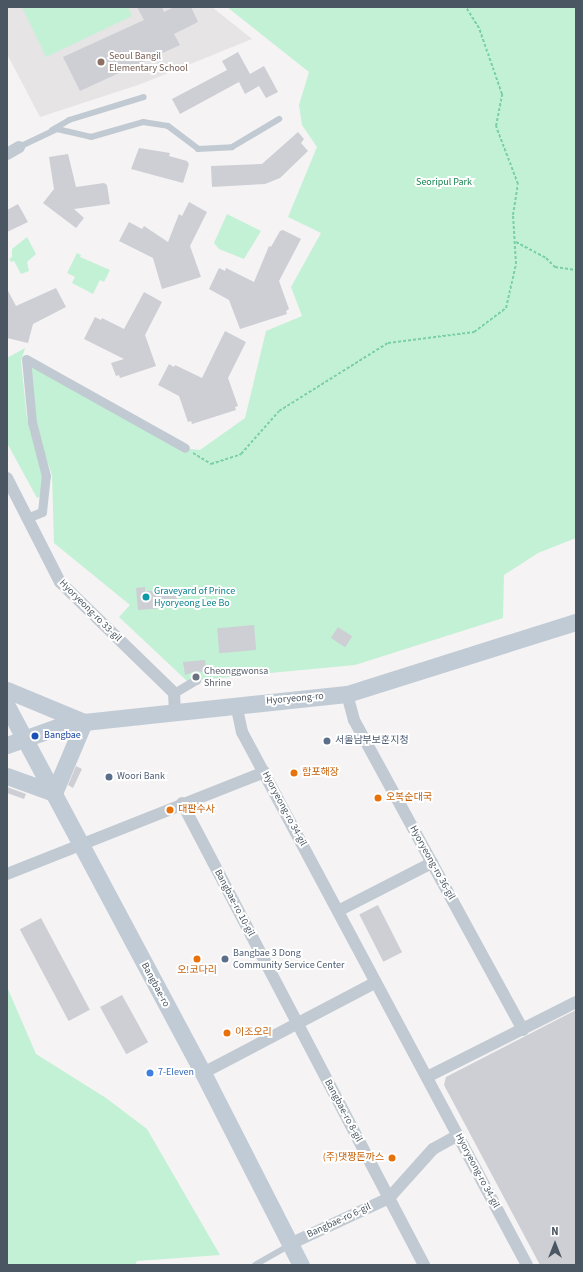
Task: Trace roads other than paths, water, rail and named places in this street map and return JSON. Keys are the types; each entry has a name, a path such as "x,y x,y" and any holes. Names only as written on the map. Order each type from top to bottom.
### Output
{"main road":[{"name":"Hyoryeong-ro","path":"7,745 26,738 84,722 236,704 347,694 576,622"},
{"path":"7,690 84,722 54,793 7,776"},
{"name":"Bangbae-ro","path":"7,706 26,738 79,844 203,1073 301,1265"}],"street":[{"path":"7,154 19,147"},
{"path":"27,518 42,512 46,476 32,422 26,359 185,448"},
{"name":"Hyoryeong-ro 33-gil","path":"7,478 60,582 174,693"},
{"path":"175,711 174,693 196,680 196,677"},
{"name":"Hyoryeong-ro 36-gil","path":"347,694 354,720 523,1030"},
{"name":"Hyoryeong-ro 34-gil","path":"236,704 242,732 265,772 527,1265"},
{"path":"7,874 182,803 265,772"},
{"name":"Bangbae-ro 10-gil","path":"182,803 297,1023"},
{"path":"338,911 432,863"},
{"path":"203,1073 376,982"},
{"path":"427,1078 576,1002"},
{"name":"Bangbae-ro 8-gil","path":"297,1023 389,1198"},
{"name":"Bangbae-ro 6-gil","path":"290,1244 389,1198 433,1149 458,1135"},
{"path":"389,1198 424,1265"}],"lane":[{"path":"19,147 69,120 144,97"},
{"path":"19,147 57,130 91,137 143,122 168,126 198,149 232,147 279,119"},
{"path":"255,1265 290,1244"}],"place":[{"name":"Seoul Bangil Elementary School","path":"101,62"},
{"name":"Graveyard of Prince Hyoryeong Lee Bo","path":"146,597"},
{"name":"Cheonggwonsa Shrine","path":"196,677"},
{"name":"Bangbae","path":"35,736"},
{"name":"서울남부보훈지청","path":"327,741"},
{"name":"함포해장","path":"294,773"},
{"name":"Woori Bank","path":"109,777"},
{"name":"오복순대국","path":"378,798"},
{"name":"대판수사","path":"170,810"},
{"name":"오!코다리","path":"197,959"},
{"name":"Bangbae 3 Dong Community Service Center","path":"225,959"},
{"name":"이조오리","path":"227,1033"},
{"name":"7-Eleven","path":"150,1073"},
{"name":"(주)댓짱돈까스","path":"392,1158"}],"park label":[{"name":"Seoripul Park","path":"444,183"}]}
